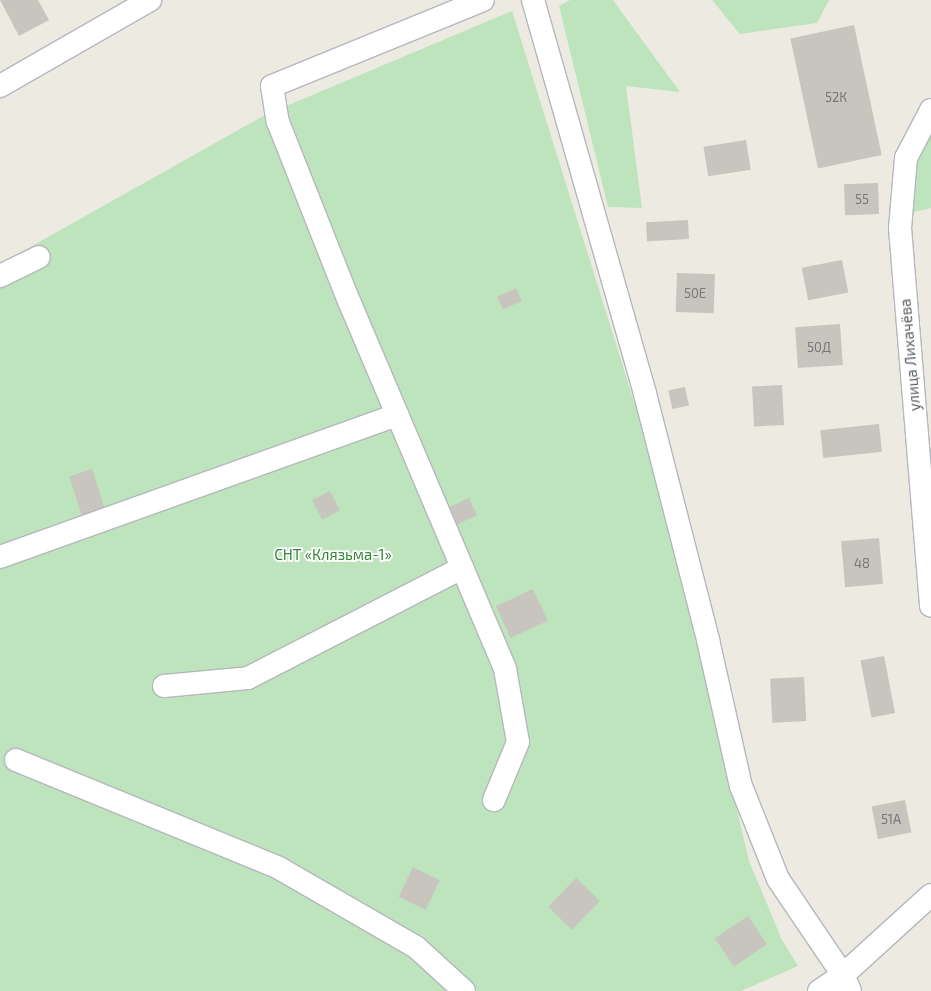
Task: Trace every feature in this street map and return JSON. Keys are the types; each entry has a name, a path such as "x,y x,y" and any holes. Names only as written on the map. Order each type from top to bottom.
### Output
{"street":[{"path":"0,86 150,0"},
{"path":"483,0 272,86 278,122 397,415 505,669 518,742 494,800"},
{"path":"533,0 644,394 708,640 741,786 778,879 846,983"},
{"name":"улица Лихачёва","path":"931,110 906,158 900,228 931,606"},
{"path":"0,276 39,257"},
{"path":"0,557 397,415"},
{"path":"164,686 248,678 462,568"},
{"path":"16,760 279,868 416,947 464,991"},
{"path":"819,991 846,983 931,895"}],"green space":[{"path":"570,0 613,0 680,92 626,86 642,208 608,207 559,6"},
{"path":"712,0 829,0 817,23 740,34"},
{"name":"СНТ «Клязьма-1»","path":"512,11 661,488 749,861 782,940 798,966 741,991 0,991 0,264 265,115"},
{"path":"931,132 931,208 906,214 915,153"}],"building":[{"path":"0,0 38,0 49,20 19,36"},
{"path":"854,25 882,155 818,169 790,39"},
{"path":"746,140 751,170 708,176 704,147"},
{"path":"878,183 879,214 845,215 844,184"},
{"path":"688,220 689,239 647,241 646,222"},
{"path":"842,260 848,292 808,300 802,268"},
{"path":"677,273 715,274 714,313 676,312"},
{"path":"516,288 522,301 503,310 497,297"},
{"path":"840,324 843,365 798,368 795,327"},
{"path":"782,385 784,425 754,427 752,387"},
{"path":"685,387 689,406 672,409 668,391"},
{"path":"879,424 882,452 823,458 820,430"},
{"path":"92,469 106,512 83,519 69,476"},
{"path":"330,491 340,511 322,520 312,500"},
{"path":"469,498 477,515 457,525 449,507"},
{"path":"879,538 883,584 845,587 841,541"},
{"path":"533,589 548,621 511,638 496,606"},
{"path":"884,656 895,713 872,718 860,661"},
{"path":"804,677 806,721 772,723 770,679"},
{"path":"905,800 911,832 878,839 872,806"},
{"path":"413,867 440,880 425,910 399,897"},
{"path":"576,878 600,901 572,930 548,907"},
{"path":"748,916 767,944 734,967 715,938"}]}
